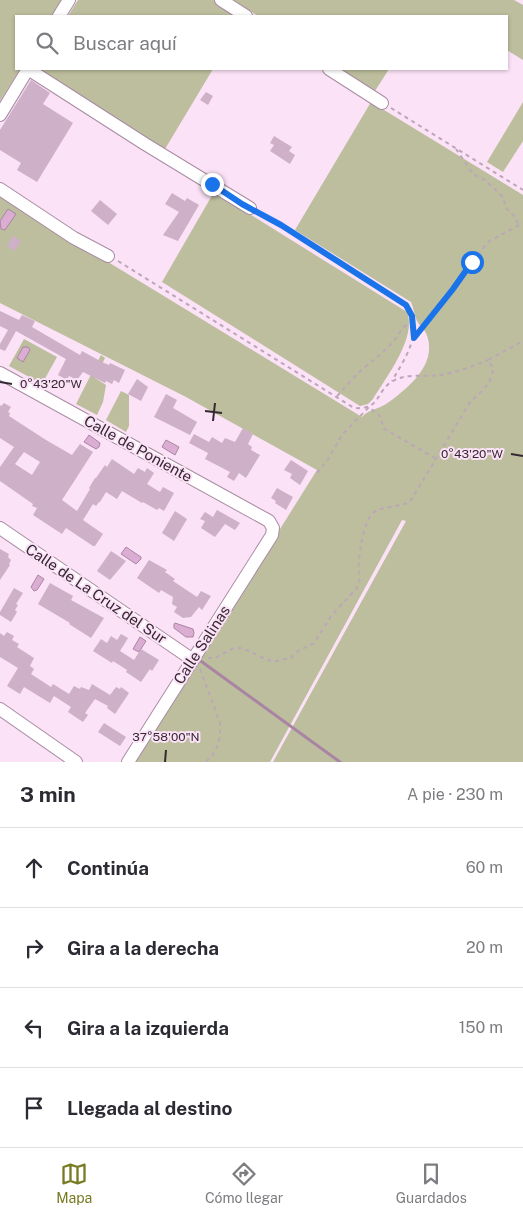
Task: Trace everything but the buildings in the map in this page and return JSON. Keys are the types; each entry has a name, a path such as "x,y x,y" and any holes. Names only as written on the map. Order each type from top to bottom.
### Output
{"street":[{"path":"61,15 69,0"},
{"path":"221,0 244,15"},
{"path":"0,115 27,70"},
{"path":"30,70 250,208"},
{"path":"331,70 382,103"},
{"path":"0,189 74,238 108,256"},
{"name":"Calle de Poniente","path":"0,372 270,521 274,528"},
{"name":"Calle de La Cruz del Sur","path":"0,528 197,661"},
{"name":"Calle Salinas","path":"128,762 197,661 272,536 274,528"},
{"path":"0,709 76,762"}],"path":[{"path":"382,103 523,190"},
{"path":"454,147 473,174 485,180 503,197 506,208 516,218 518,225"},
{"path":"250,208 281,225 406,305 412,316 414,338 412,346 392,381 375,404 369,407 342,435 327,461 317,473"},
{"path":"414,338 485,246 498,236 523,223"},
{"path":"108,256 354,408 369,407 381,417 383,428 435,458"},
{"path":"337,396 364,368 394,342 403,327 408,325 413,329"},
{"path":"392,381 411,376 449,373 488,360 523,341"},
{"path":"205,762 211,758 218,747 220,723 197,661 215,658 232,649 240,648 266,660 285,660 314,643 331,616 354,593 359,584 359,561 368,520 375,511 410,502 470,402 490,381 493,368 488,360"}],"green space":[{"path":"0,0 63,0 54,15 15,15 15,70 19,70 0,101"},
{"path":"78,0 213,0 238,15 69,15"},
{"path":"233,0 514,0 523,5 523,60 508,51 508,15 256,15"},
{"path":"40,70 212,70 165,149"},
{"path":"342,70 388,70 375,91"},
{"path":"371,102 523,195 523,762 273,762 406,521 402,520 270,762 134,762 317,470 186,397 0,303 0,196 362,417 389,402 420,373 429,354 426,333 417,321 411,302 295,230"},
{"path":"523,102 523,141 503,172 487,162"},
{"path":"214,192 407,312 409,322 408,333 399,357 368,404 360,406 162,282"},
{"path":"24,339 57,357 42,384 9,366"},
{"path":"101,355 105,358 95,378 106,385 103,402 97,415 76,404"},
{"path":"121,391 129,395 129,426 126,432 106,420"}],"shaded area":[{"path":"8,209 16,214 5,230 1,229 0,221"},
{"path":"23,347 28,347 30,350 23,362 17,358"},
{"path":"89,435 100,443 96,449 84,442"},
{"path":"166,440 179,447 175,455 162,447"},
{"path":"126,547 141,557 136,564 121,554"},
{"path":"38,575 44,579 37,590 34,591 31,587"},
{"path":"175,623 193,629 193,637 186,637 174,628"},
{"path":"140,637 146,641 139,652 133,649"}],"waterway":[{"path":"198,659 340,762"}],"route":[{"path":"212,184 242,204 281,225 406,305 412,316 414,338 472,262"}]}
